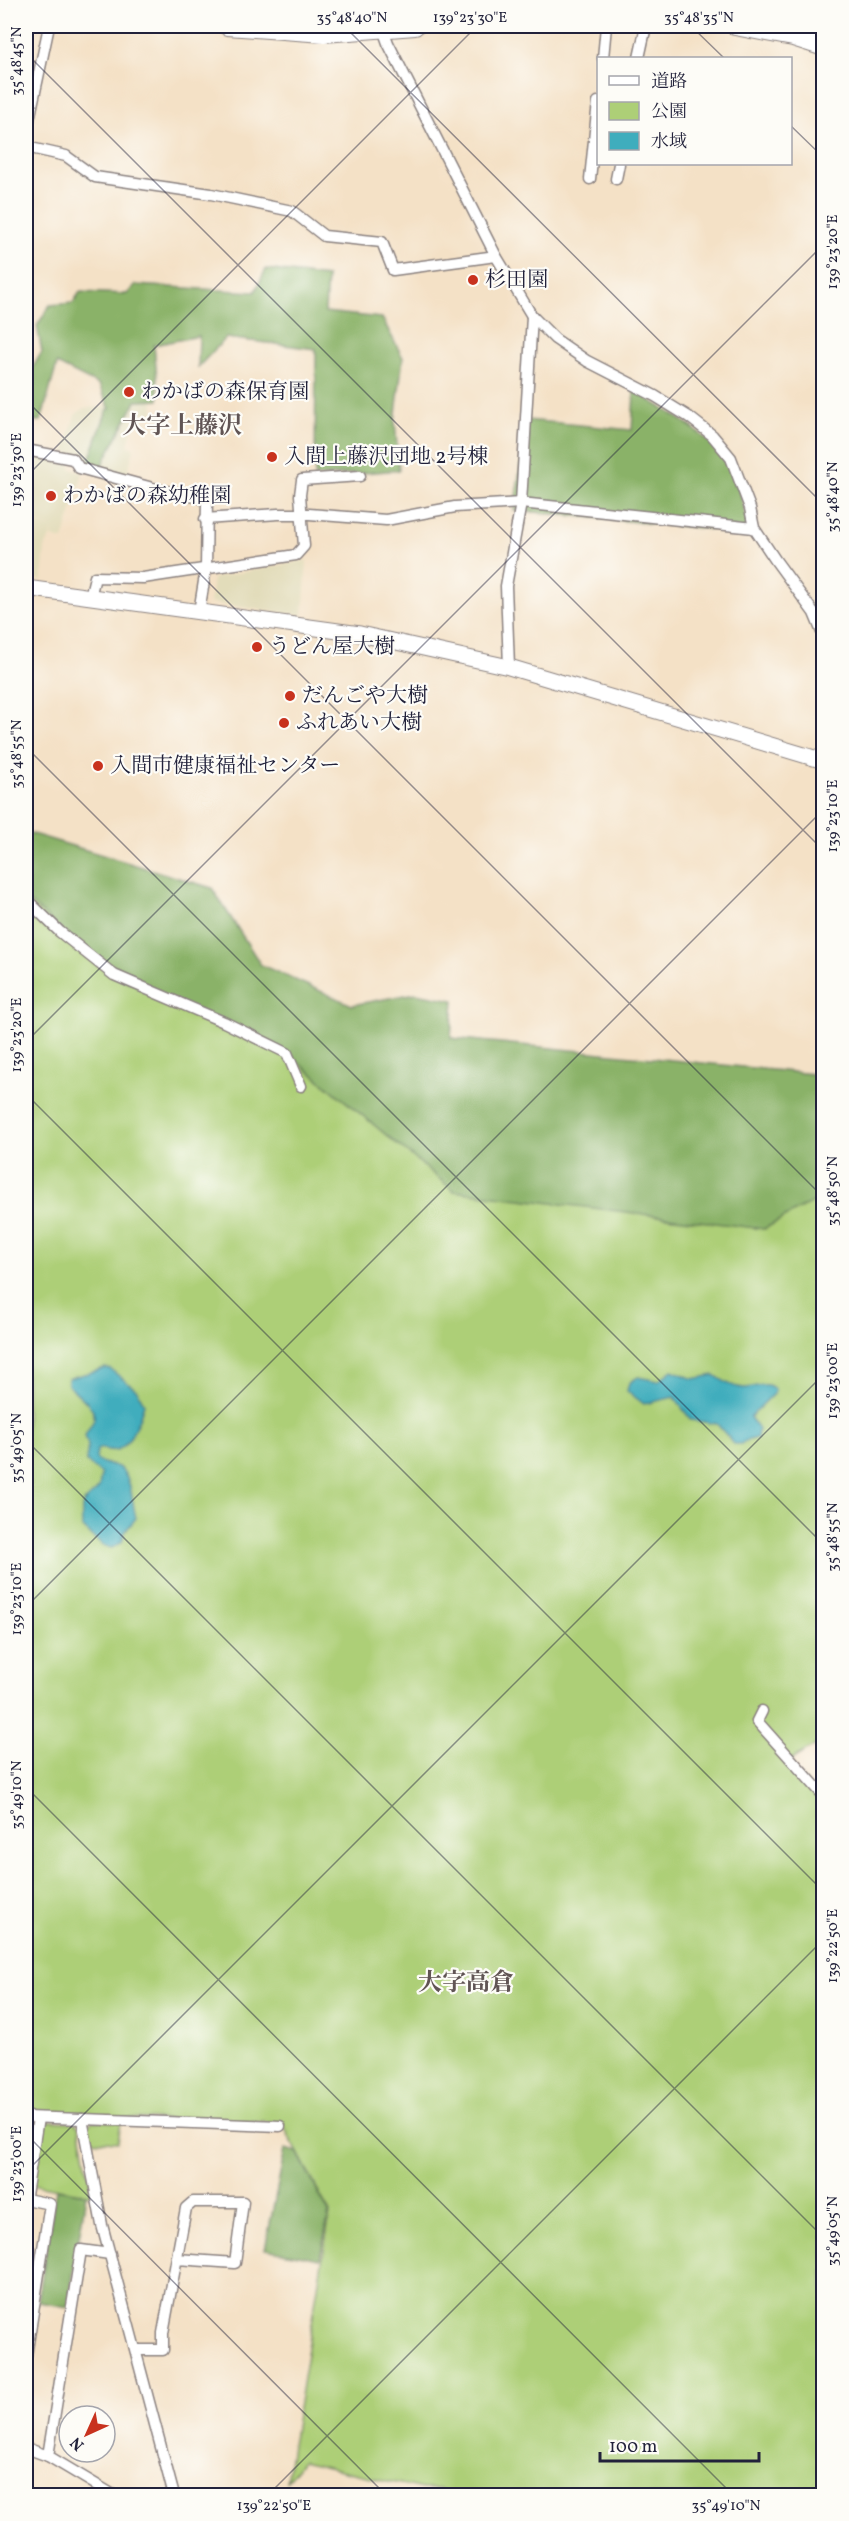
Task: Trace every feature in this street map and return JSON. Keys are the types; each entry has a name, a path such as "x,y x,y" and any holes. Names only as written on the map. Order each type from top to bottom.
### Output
{"main road":[{"path":"227,26 269,27 324,33 415,26"},
{"path":"735,26 768,28 824,47"}],"street":[{"path":"26,134 49,26"},
{"path":"603,57 606,26"},
{"path":"639,57 646,26"},
{"path":"389,28 388,44 496,256 532,316 555,339 587,361 655,396 689,417 712,435 731,458 750,508 754,528 814,613 824,636"},
{"path":"590,179 597,112"},
{"path":"26,147 66,156 95,177 211,195 292,211 324,236 382,242 393,270 496,256"},
{"path":"616,179 619,165"},
{"path":"509,667 506,586 521,503 532,316"},
{"path":"26,450 72,459 79,468 160,490 207,499 206,569 199,612"},
{"path":"90,597 95,577 143,578 296,555 304,546 300,495 302,480 360,476"},
{"path":"206,519 302,514 386,520 455,507 521,503 754,528"},
{"path":"26,588 360,634 509,667 824,761"},
{"path":"26,899 60,932 114,975 224,1022 287,1053 301,1086"},
{"path":"762,1711 757,1721 824,1796"},
{"path":"26,2117 280,2126"},
{"path":"26,2356 50,2204 26,2197 38,2118"},
{"path":"82,2118 102,2225 174,2496"},
{"path":"136,2350 163,2350 163,2333 186,2208 193,2202 243,2202 235,2262 177,2259"},
{"path":"48,2456 81,2250 110,2254"},
{"path":"26,2448 48,2456 115,2496"}],"shaded area":[{"name":"わかばの森保育園","path":"148,301 154,413 135,413 128,445 134,449 126,478 81,464 79,456 69,454 65,450 75,415 84,408 107,407 101,378"},
{"name":"わかばの森幼稚園","path":"26,454 71,463 71,469 83,473 63,540 52,537 53,530 45,548 42,580 26,578 26,521 54,529 26,519"},
{"path":"307,560 303,615 210,603 213,578"}],"green space":[{"path":"266,269 327,277 325,312 382,318 403,358 395,421 399,470 315,477 316,349 226,338 198,367 199,336 154,345 159,400 136,401 102,465 87,466 107,410 110,409 99,385 57,364 41,421 26,421 26,378 42,352 37,326 50,305 73,303 80,292 127,294 135,285 255,292"},
{"path":"634,391 696,431 726,462 741,496 750,533 514,510 527,420 632,430"},
{"path":"26,832 212,888 261,965 352,1005 416,993 454,1000 451,1038 823,1075 823,1196 764,1229 454,1191 287,1053 114,975 26,899"},
{"path":"26,899 764,1229 823,1196 823,1741 787,1762 824,1805 823,2495 471,2496 471,2493 446,2494 439,2489 422,2489 302,2461 286,2482 330,2213 282,2123 26,2115"},
{"path":"46,2121 74,2122 79,2126 92,2195 30,2184 40,2126"},
{"path":"93,2121 121,2122 118,2142 89,2140 86,2126"},
{"path":"285,2149 297,2152 329,2213 320,2259 265,2249"},
{"path":"56,2189 86,2194 68,2307 38,2302"}],"water":[{"path":"105,1368 110,1369 138,1391 144,1404 134,1429 123,1446 114,1450 100,1448 97,1450 98,1461 118,1467 126,1476 136,1518 124,1533 122,1542 112,1548 100,1543 82,1527 83,1503 99,1488 101,1474 86,1461 88,1445 85,1436 94,1415 89,1405 68,1385 70,1378"},
{"path":"672,1370 693,1379 714,1375 739,1387 768,1385 772,1387 775,1390 774,1393 750,1417 758,1429 757,1438 734,1444 717,1424 691,1420 674,1397 644,1404 627,1391 629,1383 638,1377 658,1381"}],"place":[{"name":"杉田園","path":"473,280"},
{"name":"わかばの森保育園","path":"129,392"},
{"name":"入間上藤沢団地 2号棟","path":"272,457"},
{"name":"わかばの森幼稚園","path":"51,496"},
{"name":"うどん屋大樹","path":"257,647"},
{"name":"だんごや大樹","path":"290,696"},
{"name":"ふれあい大樹","path":"284,723"},
{"name":"入間市健康福祉センター","path":"98,766"}],"district":[{"name":"大字上藤沢","path":"182,427"},
{"name":"大字高倉","path":"466,1984"}]}
